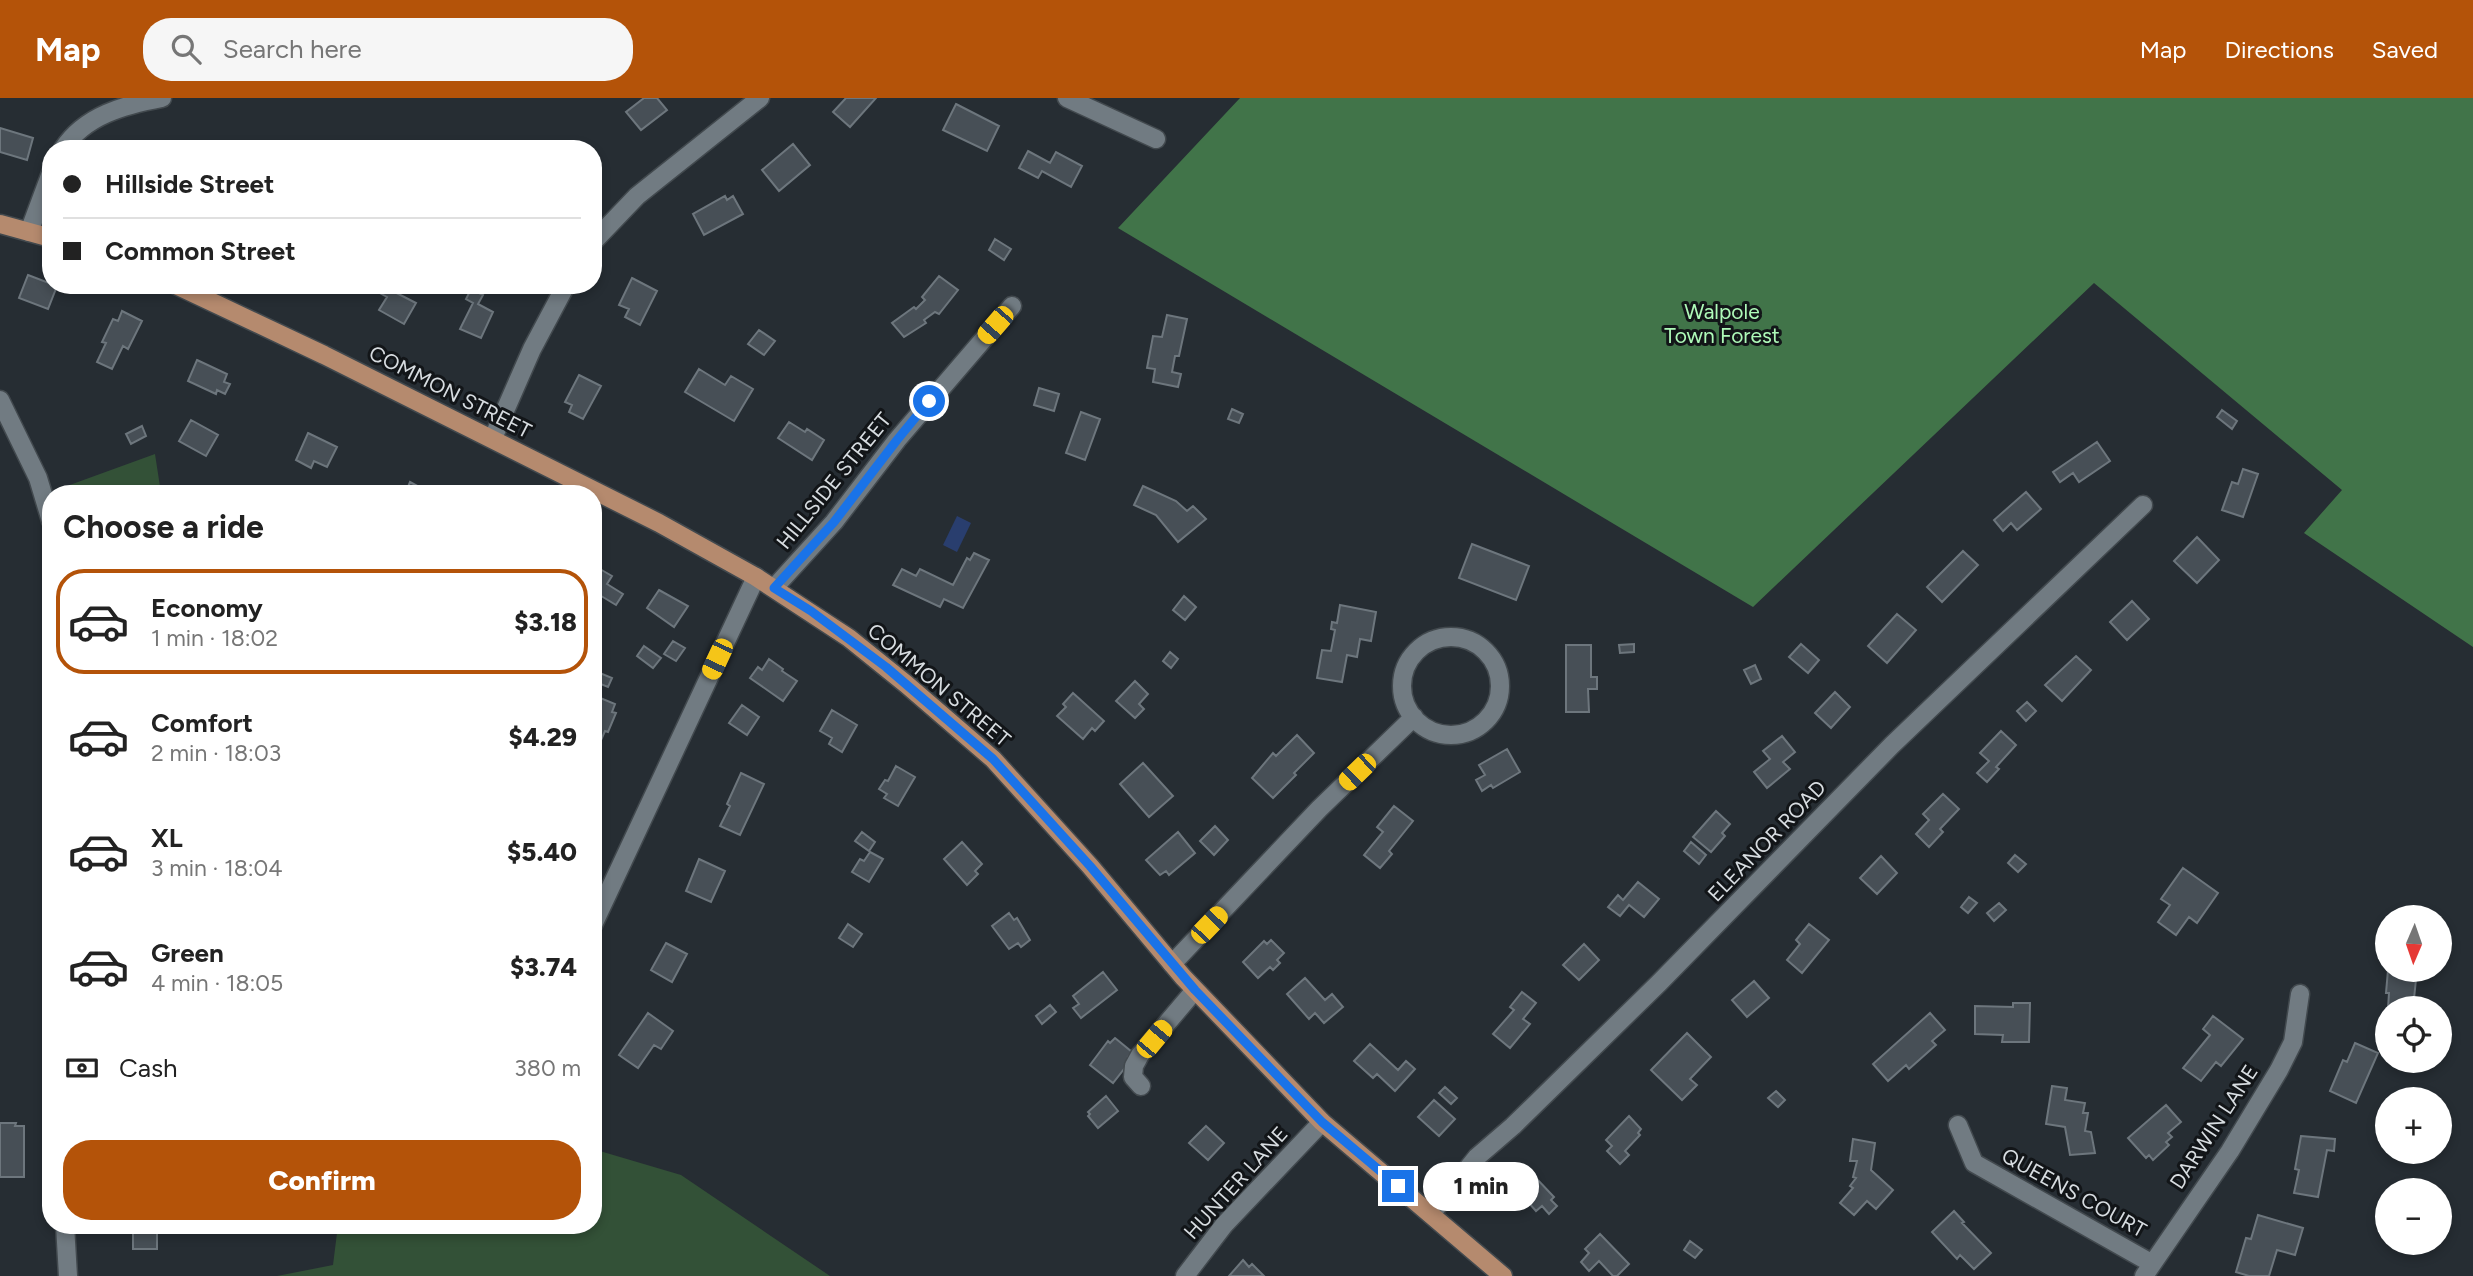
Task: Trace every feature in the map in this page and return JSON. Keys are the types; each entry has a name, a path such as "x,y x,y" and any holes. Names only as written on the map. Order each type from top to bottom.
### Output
{"main road":[{"path":"0,224 42,236"},
{"name":"COMMON STREET","path":"195,294 585,485"},
{"name":"COMMON STREET","path":"602,494 757,577 811,611 886,667 993,759 1090,866 1195,990 1322,1122 1503,1276"}],"street":[{"path":"69,140 95,118 110,111 162,98"},
{"path":"602,233 638,196 760,98"},
{"path":"1067,98 1156,139"},
{"path":"29,232 42,197"},
{"path":"493,438 532,349 561,294"},
{"name":"HILLSIDE STREET","path":"774,588 834,522 897,440 1012,306"},
{"path":"0,400 42,491"},
{"name":"ELEANOR ROAD","path":"1431,1214 1477,1157 1513,1126 1660,983 1892,745 2143,505"},
{"path":"602,906 757,577"},
{"path":"1446,637 1469,640 1488,654 1499,674 1499,698 1488,719 1456,734 1444,734 1422,725 1414,717 1403,696 1402,684 1408,662 1424,645 1446,637"},
{"path":"1172,964 1319,809 1414,717"},
{"path":"1141,1086 1133,1077 1134,1066 1140,1055 1195,990"},
{"name":"DARWIN LANE","path":"2147,1269 2230,1151 2279,1070 2293,1042 2300,994"},
{"name":"HUNTER LANE","path":"1185,1276 1224,1225 1322,1122"},
{"name":"QUEENS COURT","path":"1958,1125 1974,1163 2147,1269"},
{"path":"66,1234 68,1276"}],"green space":[{"name":"Walpole Town Forest","path":"1240,98 2473,98 2473,647 2304,533 2342,490 2094,283 1753,607 1118,228"},
{"path":"155,454 160,485 70,485"},
{"path":"602,1152 681,1175 830,1276 277,1276 333,1265 337,1234 602,1234"}],"water":[{"path":"957,516 971,523 957,552 943,545"}],"building":[{"path":"644,98 657,98 667,110 641,130 626,112"},
{"path":"846,98 876,98 850,127 833,112"},
{"path":"956,104 999,126 987,151 943,130"},
{"path":"0,128 33,138 27,160 0,152"},
{"path":"793,144 810,165 779,191 762,170"},
{"path":"1028,151 1050,163 1056,152 1082,166 1071,187 1042,171 1038,178 1019,168"},
{"path":"725,196 727,200 733,196 743,214 704,235 693,214"},
{"path":"995,239 1011,249 1004,260 989,250"},
{"path":"28,275 42,280 42,294 54,294 48,309 19,298"},
{"path":"939,276 958,290 939,314 935,312 924,320 926,323 904,337 892,323 914,307 916,309 925,300 922,297"},
{"path":"632,278 657,291 640,325 625,317 629,309 619,305"},
{"path":"382,294 398,294 416,303 404,324 379,310 387,297"},
{"path":"468,294 481,294 483,295 478,304 493,312 481,338 460,329 473,303 466,299"},
{"path":"122,311 142,321 128,349 123,346 112,369 97,362 106,343 102,342 113,319 118,321"},
{"path":"1167,315 1187,319 1179,356 1175,356 1172,372 1181,374 1178,387 1153,382 1155,369 1147,368 1153,336 1162,337"},
{"path":"759,330 775,341 764,355 748,344"},
{"path":"197,360 227,374 224,382 230,384 225,394 217,390 216,394 188,381"},
{"path":"699,369 725,385 731,376 753,389 734,421 685,392"},
{"path":"579,375 601,386 583,419 569,412 572,405 565,402"},
{"path":"1039,388 1059,394 1054,411 1034,405"},
{"path":"1232,409 1243,414 1239,423 1228,419"},
{"path":"2222,410 2237,421 2232,429 2217,417"},
{"path":"1081,412 1100,419 1085,460 1066,453"},
{"path":"191,420 218,435 206,456 179,441"},
{"path":"789,422 824,440 812,460 778,438"},
{"path":"142,426 146,436 131,444 126,434"},
{"path":"308,433 337,447 327,467 314,461 311,468 296,460"},
{"path":"2097,442 2110,461 2079,482 2073,473 2060,482 2053,472"},
{"path":"2243,469 2258,474 2243,517 2222,510 2232,482 2238,484"},
{"path":"1143,486 1176,501 1187,511 1193,506 1206,519 1178,542 1156,515 1134,505"},
{"path":"2026,492 2041,509 2017,530 2011,523 2003,531 1994,520"},
{"path":"2197,537 2219,560 2197,583 2174,561"},
{"path":"1472,544 1529,566 1516,600 1459,578"},
{"path":"1963,551 1978,565 1942,602 1927,587"},
{"path":"974,553 989,560 963,608 944,599 940,607 893,585 902,569 916,576 920,569 953,585 967,558 970,560"},
{"path":"602,570 612,576 607,584 623,594 616,605 602,596"},
{"path":"659,590 688,606 674,627 647,608"},
{"path":"1184,596 1196,607 1185,620 1173,610"},
{"path":"2132,601 2149,619 2127,640 2110,622"},
{"path":"1340,605 1376,612 1371,641 1360,639 1357,657 1347,655 1342,682 1317,678 1322,650 1331,651 1335,630 1331,629 1332,622 1337,623"},
{"path":"1897,614 1916,630 1887,663 1868,646"},
{"path":"673,641 685,648 676,661 664,654"},
{"path":"1634,644 1634,652 1620,653 1619,645"},
{"path":"1801,644 1819,660 1808,673 1789,657"},
{"path":"1566,645 1591,645 1591,677 1597,677 1597,689 1588,689 1589,712 1566,712"},
{"path":"644,646 661,658 653,668 637,656"},
{"path":"1170,652 1178,659 1171,668 1163,661"},
{"path":"2076,656 2091,670 2062,701 2045,685"},
{"path":"769,659 797,681 783,701 750,678 758,667 762,670"},
{"path":"1755,665 1761,679 1751,684 1744,670"},
{"path":"602,674 612,678 608,687 602,685"},
{"path":"1135,681 1148,694 1139,704 1144,709 1135,718 1116,701"},
{"path":"1835,692 1850,707 1831,728 1815,713"},
{"path":"1073,693 1104,721 1095,731 1092,728 1083,739 1057,716 1066,707 1063,704"},
{"path":"602,699 615,704 612,712 616,713 608,732 605,731 602,738"},
{"path":"2027,702 2036,711 2026,721 2017,711"},
{"path":"742,705 759,717 747,735 729,723"},
{"path":"832,710 857,725 842,752 829,744 832,738 820,731"},
{"path":"2001,731 2016,745 1996,767 1999,769 1987,782 1977,773 1989,761 1980,753"},
{"path":"1297,735 1314,753 1273,798 1252,778 1273,753 1276,756"},
{"path":"1782,736 1795,752 1783,762 1790,769 1767,788 1754,772 1770,759 1763,751"},
{"path":"1507,749 1520,772 1493,788 1491,785 1482,791 1476,780 1485,775 1479,765"},
{"path":"1143,763 1173,796 1149,817 1120,784"},
{"path":"896,766 915,777 898,806 884,798 887,794 879,789 885,780 888,781"},
{"path":"741,773 764,784 740,835 720,826"},
{"path":"1943,794 1959,809 1940,829 1943,832 1929,847 1916,834 1929,820 1923,814"},
{"path":"1394,806 1413,821 1389,851 1392,854 1380,868 1364,855 1383,832 1377,827"},
{"path":"1716,811 1730,824 1722,833 1725,836 1711,852 1693,837"},
{"path":"1215,826 1228,840 1214,855 1200,841"},
{"path":"862,832 875,842 869,851 855,841"},
{"path":"1178,832 1195,853 1169,875 1166,871 1160,875 1146,860"},
{"path":"962,842 982,864 975,871 978,874 967,885 944,859"},
{"path":"1691,842 1706,855 1699,864 1684,851"},
{"path":"870,852 883,859 869,882 852,872 860,859 864,861"},
{"path":"2015,855 2026,864 2018,872 2008,863"},
{"path":"1881,856 1897,873 1877,894 1860,878"},
{"path":"699,859 725,871 711,902 686,891"},
{"path":"2183,868 2218,893 2197,923 2189,917 2176,935 2158,922 2170,905 2161,899"},
{"path":"1638,882 1659,899 1644,917 1629,905 1620,916 1608,907 1618,895 1623,900"},
{"path":"1969,897 1977,903 1968,913 1961,907"},
{"path":"1999,903 2006,910 1994,921 1987,913"},
{"path":"1009,913 1014,920 1017,918 1030,940 1021,947 1018,943 1009,949 992,926"},
{"path":"848,924 862,934 853,947 839,938"},
{"path":"1809,924 1829,940 1802,973 1787,960 1800,944 1796,940"},
{"path":"1271,940 1284,953 1273,970 1270,967 1258,978 1243,962 1264,941 1267,944"},
{"path":"666,943 687,954 672,982 651,970"},
{"path":"1584,944 1599,960 1579,980 1563,965"},
{"path":"1103,972 1117,990 1081,1018 1073,1008 1079,1004 1073,996"},
{"path":"1305,978 1325,1000 1332,994 1343,1007 1324,1023 1315,1013 1309,1019 1287,994"},
{"path":"1754,981 1769,998 1747,1017 1732,1000"},
{"path":"2387,982 2416,982 2414,996 2389,996 2389,993 2386,993"},
{"path":"1522,992 1536,1003 1523,1019 1530,1024 1510,1048 1493,1034 1514,1010 1510,1007"},
{"path":"2013,1003 2030,1003 2029,1042 2002,1042 2003,1035 1975,1034 1975,1006 2013,1007"},
{"path":"1050,1005 1056,1012 1042,1024 1036,1016"},
{"path":"648,1013 673,1031 661,1049 654,1045 638,1068 619,1055"},
{"path":"1930,1013 1945,1030 1932,1041 1936,1045 1909,1069 1906,1065 1888,1081 1873,1064"},
{"path":"2213,1016 2243,1039 2221,1066 2216,1062 2201,1081 2183,1068 2210,1035 2203,1029"},
{"path":"1687,1033 1711,1057 1690,1079 1697,1085 1682,1100 1651,1070"},
{"path":"1115,1038 1132,1052 1128,1057 1131,1060 1113,1083 1090,1065 1108,1041 1110,1043"},
{"path":"2355,1043 2375,1052 2375,1060 2356,1103 2330,1091 2343,1060 2347,1062"},
{"path":"1370,1044 1398,1070 1406,1061 1415,1069 1395,1091 1377,1074 1373,1078 1354,1061"},
{"path":"2052,1086 2067,1088 2065,1100 2085,1103 2083,1113 2088,1113 2085,1131 2091,1132 2095,1153 2070,1155 2065,1127 2046,1124"},
{"path":"1445,1087 1457,1098 1451,1104 1439,1093"},
{"path":"1776,1091 1785,1100 1778,1107 1768,1098"},
{"path":"1106,1096 1118,1111 1098,1128 1088,1116 1088,1112"},
{"path":"1434,1100 1455,1119 1439,1136 1418,1117"},
{"path":"2166,1105 2181,1122 2168,1133 2172,1137 2166,1142 2169,1145 2153,1160 2149,1155 2146,1158 2128,1138"},
{"path":"1629,1116 1641,1129 1638,1133 1640,1135 1625,1151 1629,1155 1620,1164 1607,1151 1612,1146 1606,1140"},
{"path":"0,1123 24,1126 24,1177 0,1177"},
{"path":"1206,1126 1224,1143 1208,1160 1189,1143"},
{"path":"2301,1136 2335,1139 2334,1151 2327,1150 2318,1197 2294,1193 2299,1170 2295,1169"},
{"path":"1853,1139 1875,1143 1871,1170 1893,1190 1876,1209 1867,1201 1854,1215 1840,1203 1853,1188 1850,1186 1856,1178 1853,1177 1857,1161 1850,1161"},
{"path":"1535,1177 1554,1197 1551,1200 1557,1206 1549,1214 1542,1206 1536,1211 1519,1192"},
{"path":"1954,1211 1991,1253 1974,1269 1960,1255 1957,1259 1932,1232"},
{"path":"2258,1215 2303,1228 2295,1255 2277,1250 2269,1276 2249,1276 2236,1272 2246,1238 2251,1239"},
{"path":"133,1234 157,1234 157,1249 133,1249"},
{"path":"1600,1234 1629,1264 1617,1276 1613,1276 1599,1261 1589,1271 1581,1262 1589,1253 1585,1249"},
{"path":"1690,1241 1702,1250 1695,1258 1684,1250"},
{"path":"1243,1260 1249,1267 1252,1264 1264,1276 1229,1276"}],"route":[{"path":"929,401 834,522 774,588 849,638 993,759 1090,866 1195,990 1322,1122 1398,1186"}]}
